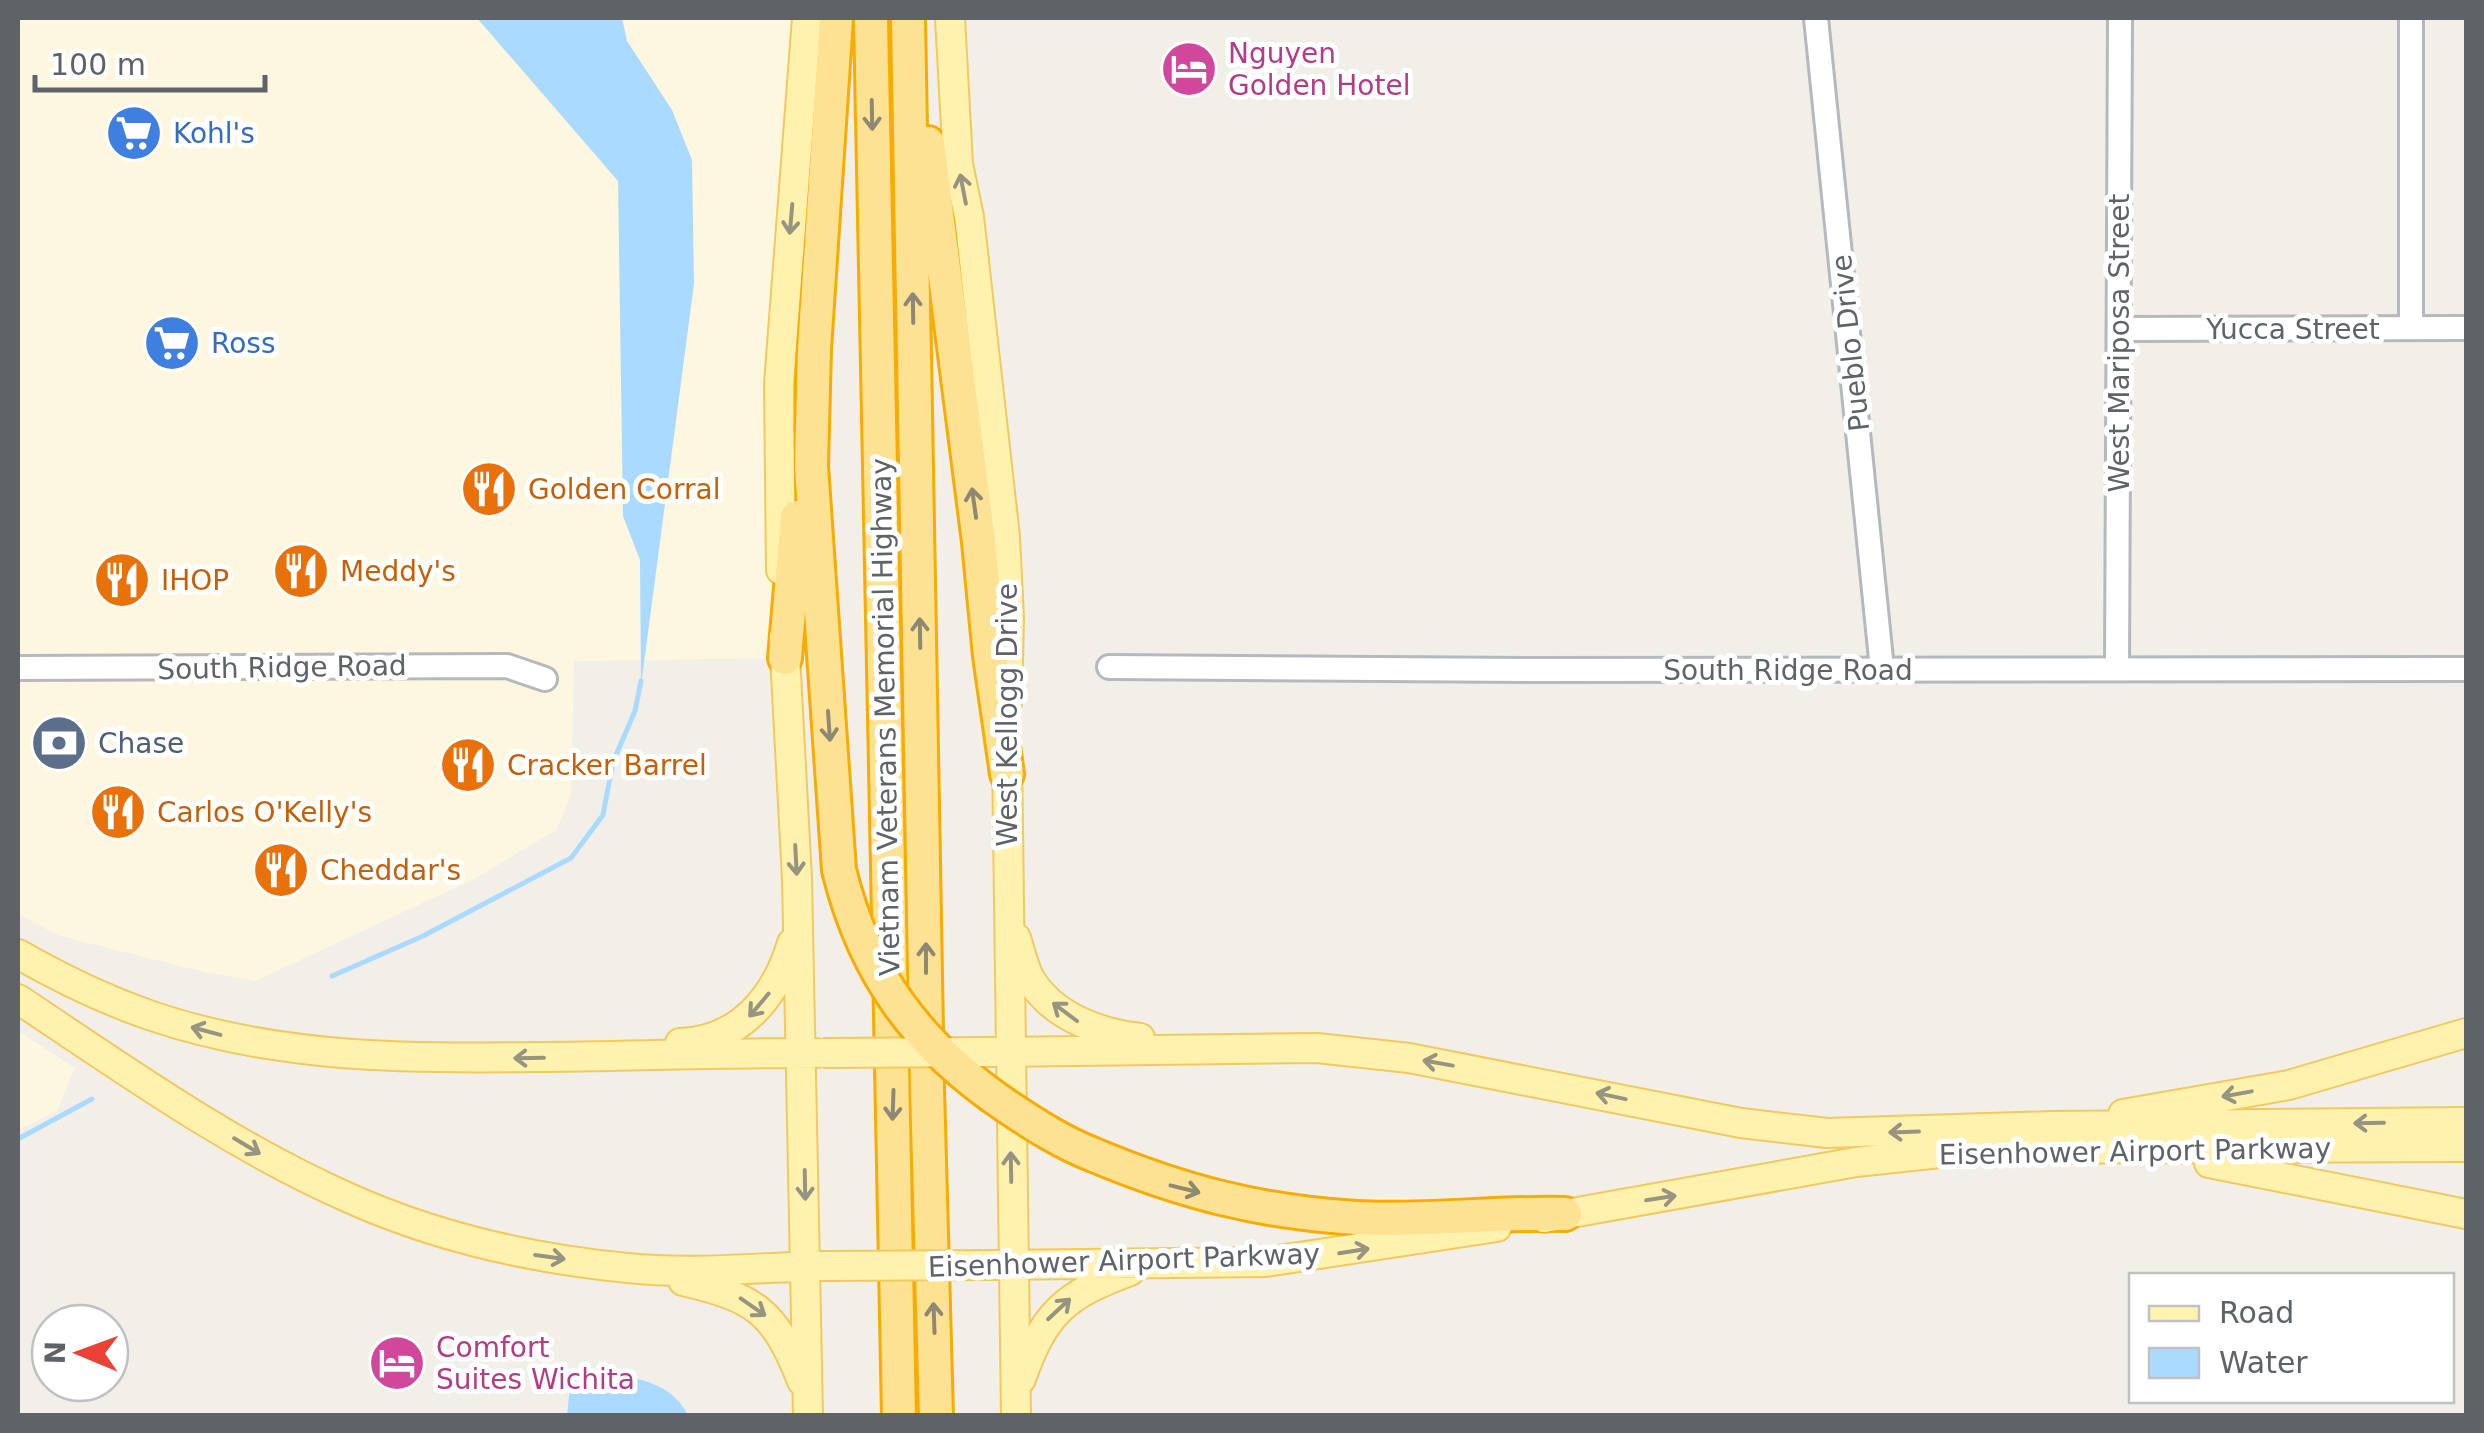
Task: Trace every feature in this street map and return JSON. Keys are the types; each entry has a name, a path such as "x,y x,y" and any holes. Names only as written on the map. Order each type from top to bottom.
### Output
{"highway":[{"path":"836,18 814,349 811,466 839,870 861,936 899,1006 924,1039 982,1090 1061,1140 1162,1183 1256,1208 1371,1218 1507,1212 1565,1214"},
{"name":"Vietnam Veterans Memorial Highway","path":"871,18 899,1416"},
{"path":"909,18 924,104 990,656 1008,774"},
{"name":"Vietnam Veterans Memorial Highway","path":"909,18 936,1416"},
{"path":"785,658 814,349"}],"main road":[{"path":"807,18 779,384 778,500 798,918 812,1053 817,1266 808,1406"},
{"name":"West Kellogg Drive","path":"950,18 958,164 969,217 1005,537 1008,916 998,1052 1002,1265 1016,1405"},
{"path":"1008,916 1030,978 1050,1001 1075,1020 1097,1030 1127,1036 1226,1048"},
{"path":"588,1057 627,1046 692,1043 747,1020 782,975 798,918"},
{"name":"Eisenhower Airport Parkway","path":"18,954 72,984 150,1016 221,1035 294,1049 413,1059 1317,1048 1534,1080 1741,1122 1827,1133 2053,1126 2466,1122"},
{"name":"Eisenhower Airport Parkway","path":"18,999 183,1108 266,1157 351,1199 441,1231 534,1255 677,1271 1266,1262 1776,1179 1856,1162 1976,1148 2466,1147"},
{"path":"2053,1126 2289,1085 2466,1033"},
{"path":"2139,1150 2466,1214"},
{"path":"1016,1405 1034,1343 1063,1303 1082,1290 1136,1269 1172,1264"},
{"path":"628,1268 724,1291 765,1314 788,1346 808,1406"}],"street":[{"name":"Pueblo Drive","path":"1816,18 1882,670"},
{"name":"West Mariposa Street","path":"2118,669 2120,18"},
{"path":"2410,328 2411,18"},
{"name":"Yucca Street","path":"2119,329 2466,328"},
{"name":"South Ridge Road","path":"18,668 507,666 545,679"},
{"name":"South Ridge Road","path":"1109,667 2466,670"}],"shaded area":[{"path":"18,18 806,18 785,281 785,658 574,661 571,795 556,830 474,879 255,981 60,936 18,914"},
{"path":"18,1031 75,1068 57,1111 18,1130"}],"water":[{"path":"477,18 622,18 627,41 672,110 692,160 694,284 641,686 640,560 623,516 618,181"},
{"path":"572,1370 653,1384 679,1401 688,1415 567,1415"}],"waterway":[{"path":"332,976 423,936 571,858 603,815 613,762 635,711 641,681"},
{"path":"18,1139 92,1099"}],"place":[{"name":"Nguyen Golden Hotel","path":"1189,69"},
{"name":"Kohl's","path":"134,133"},
{"name":"Ross","path":"172,343"},
{"name":"Golden Corral","path":"489,489"},
{"name":"Meddy's","path":"301,571"},
{"name":"IHOP","path":"122,580"},
{"name":"Chase","path":"59,743"},
{"name":"Cracker Barrel","path":"468,765"},
{"name":"Carlos O'Kelly's","path":"118,812"},
{"name":"Cheddar's","path":"281,870"},
{"name":"Comfort Suites Wichita","path":"397,1363"}]}
